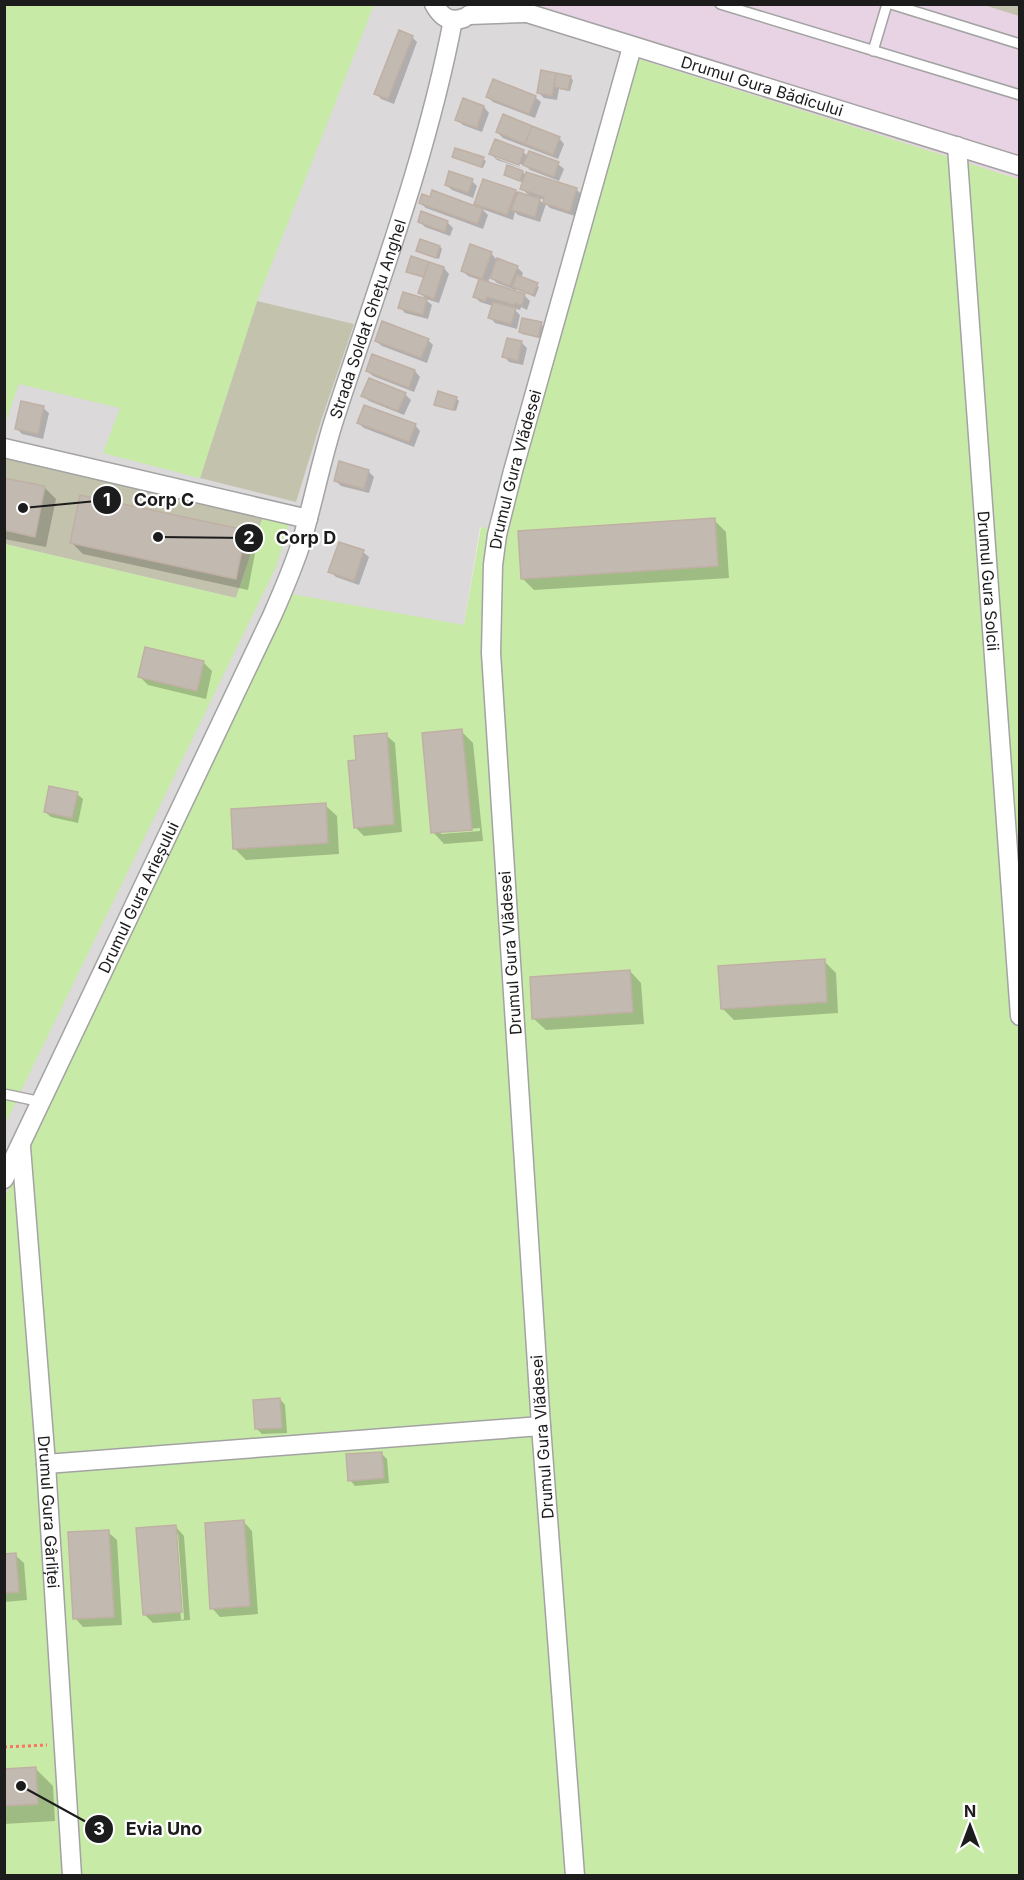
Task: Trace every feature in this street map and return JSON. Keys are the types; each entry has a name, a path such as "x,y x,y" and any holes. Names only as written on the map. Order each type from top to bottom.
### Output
{"street":[{"name":"Drumul Gura Bădicului","path":"507,4 529,9 632,46 1020,166"},
{"path":"435,5 443,16 529,9"},
{"name":"Strada Soldat Ghețu Anghel","path":"272,616 297,556 334,420 370,315 438,89 465,13"},
{"name":"Drumul Gura Vlădesei","path":"575,1875 541,1426 491,653 493,565 497,535 513,471 632,46"},
{"name":"Drumul Gura Solcii","path":"957,146 1020,1016"},
{"path":"4,448 308,519"},
{"name":"Drumul Gura Arieșului","path":"5,1178 272,616"},
{"name":"Drumul Gura Gârliței","path":"21,1148 46,1464 72,1875"},
{"path":"5,1178 24,1186"},
{"path":"46,1464 541,1426"}],"lane":[{"path":"720,4 1020,95"},
{"path":"873,51 889,4 1020,44"},
{"path":"4,1094 42,1102"}],"path":[{"path":"4,1747 64,1744"}],"shaded area":[{"path":"984,4 1019,16 1019,179 467,5"},
{"path":"5,5 467,5 636,58 492,530 480,527 464,625 27,1154 5,1199"},
{"path":"984,5 1019,5 1019,16"},
{"path":"257,301 354,324 296,502 200,478"},
{"path":"5,457 263,517 236,598 5,544"}],"green space":[{"path":"5,4 374,5 257,301 200,478 103,453 120,408 19,384 5,424"},
{"path":"636,58 1019,179 1019,1875 5,1875 4,1199 291,594 464,625 481,527 491,530"},
{"path":"263,517 289,524 276,567 5,1124 5,544 236,598"}],"building":[{"path":"399,30 413,36 388,99 374,94"},
{"path":"541,70 556,73 552,96 537,93"},
{"path":"556,73 571,76 568,90 554,87"},
{"path":"493,79 536,96 529,114 486,97"},
{"path":"463,98 484,106 477,128 455,120"},
{"path":"503,114 532,126 525,144 496,132"},
{"path":"532,126 560,137 553,155 525,144"},
{"path":"495,139 524,150 519,165 489,154"},
{"path":"455,148 484,157 481,167 452,157"},
{"path":"529,151 559,162 554,177 523,165"},
{"path":"507,165 523,171 520,181 504,175"},
{"path":"449,171 473,179 468,193 445,185"},
{"path":"526,172 577,188 570,212 543,203 544,197 520,189"},
{"path":"483,179 516,190 507,215 474,204"},
{"path":"432,190 483,209 477,224 419,203 422,194 430,197"},
{"path":"518,192 540,199 535,217 511,210"},
{"path":"421,211 448,221 445,232 418,222"},
{"path":"420,239 440,246 436,258 416,251"},
{"path":"470,244 492,252 482,279 461,271"},
{"path":"411,256 429,262 424,277 406,272"},
{"path":"497,258 518,266 510,286 490,278"},
{"path":"429,262 444,267 434,299 418,293"},
{"path":"517,275 538,283 533,295 512,287"},
{"path":"479,279 525,294 522,305 487,297 485,301 473,297"},
{"path":"403,292 427,299 423,315 398,308"},
{"path":"493,302 516,308 511,324 488,318"},
{"path":"522,318 542,322 538,337 519,332"},
{"path":"382,321 429,339 421,358 375,341"},
{"path":"507,338 522,341 518,361 502,357"},
{"path":"372,354 415,370 409,388 366,371"},
{"path":"369,378 406,393 398,411 361,396"},
{"path":"438,391 457,397 453,410 434,405"},
{"path":"21,401 44,406 38,434 15,429"},
{"path":"364,405 416,424 409,442 357,423"},
{"path":"339,461 369,470 364,489 334,481"},
{"path":"4,478 45,486 35,537 4,530"},
{"path":"80,495 246,530 236,579 70,543"},
{"path":"715,518 718,566 521,579 518,531"},
{"path":"339,542 364,550 354,581 328,572"},
{"path":"145,647 204,661 197,691 138,677"},
{"path":"462,729 472,830 431,833 422,733"},
{"path":"387,733 394,824 354,828 348,761 356,760 354,736"},
{"path":"49,786 78,792 72,818 44,812"},
{"path":"326,803 328,843 233,849 231,809"},
{"path":"825,959 827,1002 721,1009 718,966"},
{"path":"630,970 633,1012 532,1019 530,977"},
{"path":"280,1398 282,1428 255,1429 253,1400"},
{"path":"382,1452 384,1478 348,1481 346,1454"},
{"path":"244,1520 250,1606 210,1609 205,1523"},
{"path":"176,1525 182,1612 143,1615 136,1528"},
{"path":"109,1530 114,1617 73,1619 68,1532"},
{"path":"16,1553 19,1592 4,1593 4,1554"},
{"path":"36,1767 38,1804 4,1806 4,1769"}],"place":[{"name":"Corp C","path":"23,508"},
{"name":"Corp D","path":"158,537"},
{"name":"Evia Uno","path":"21,1786"}]}
